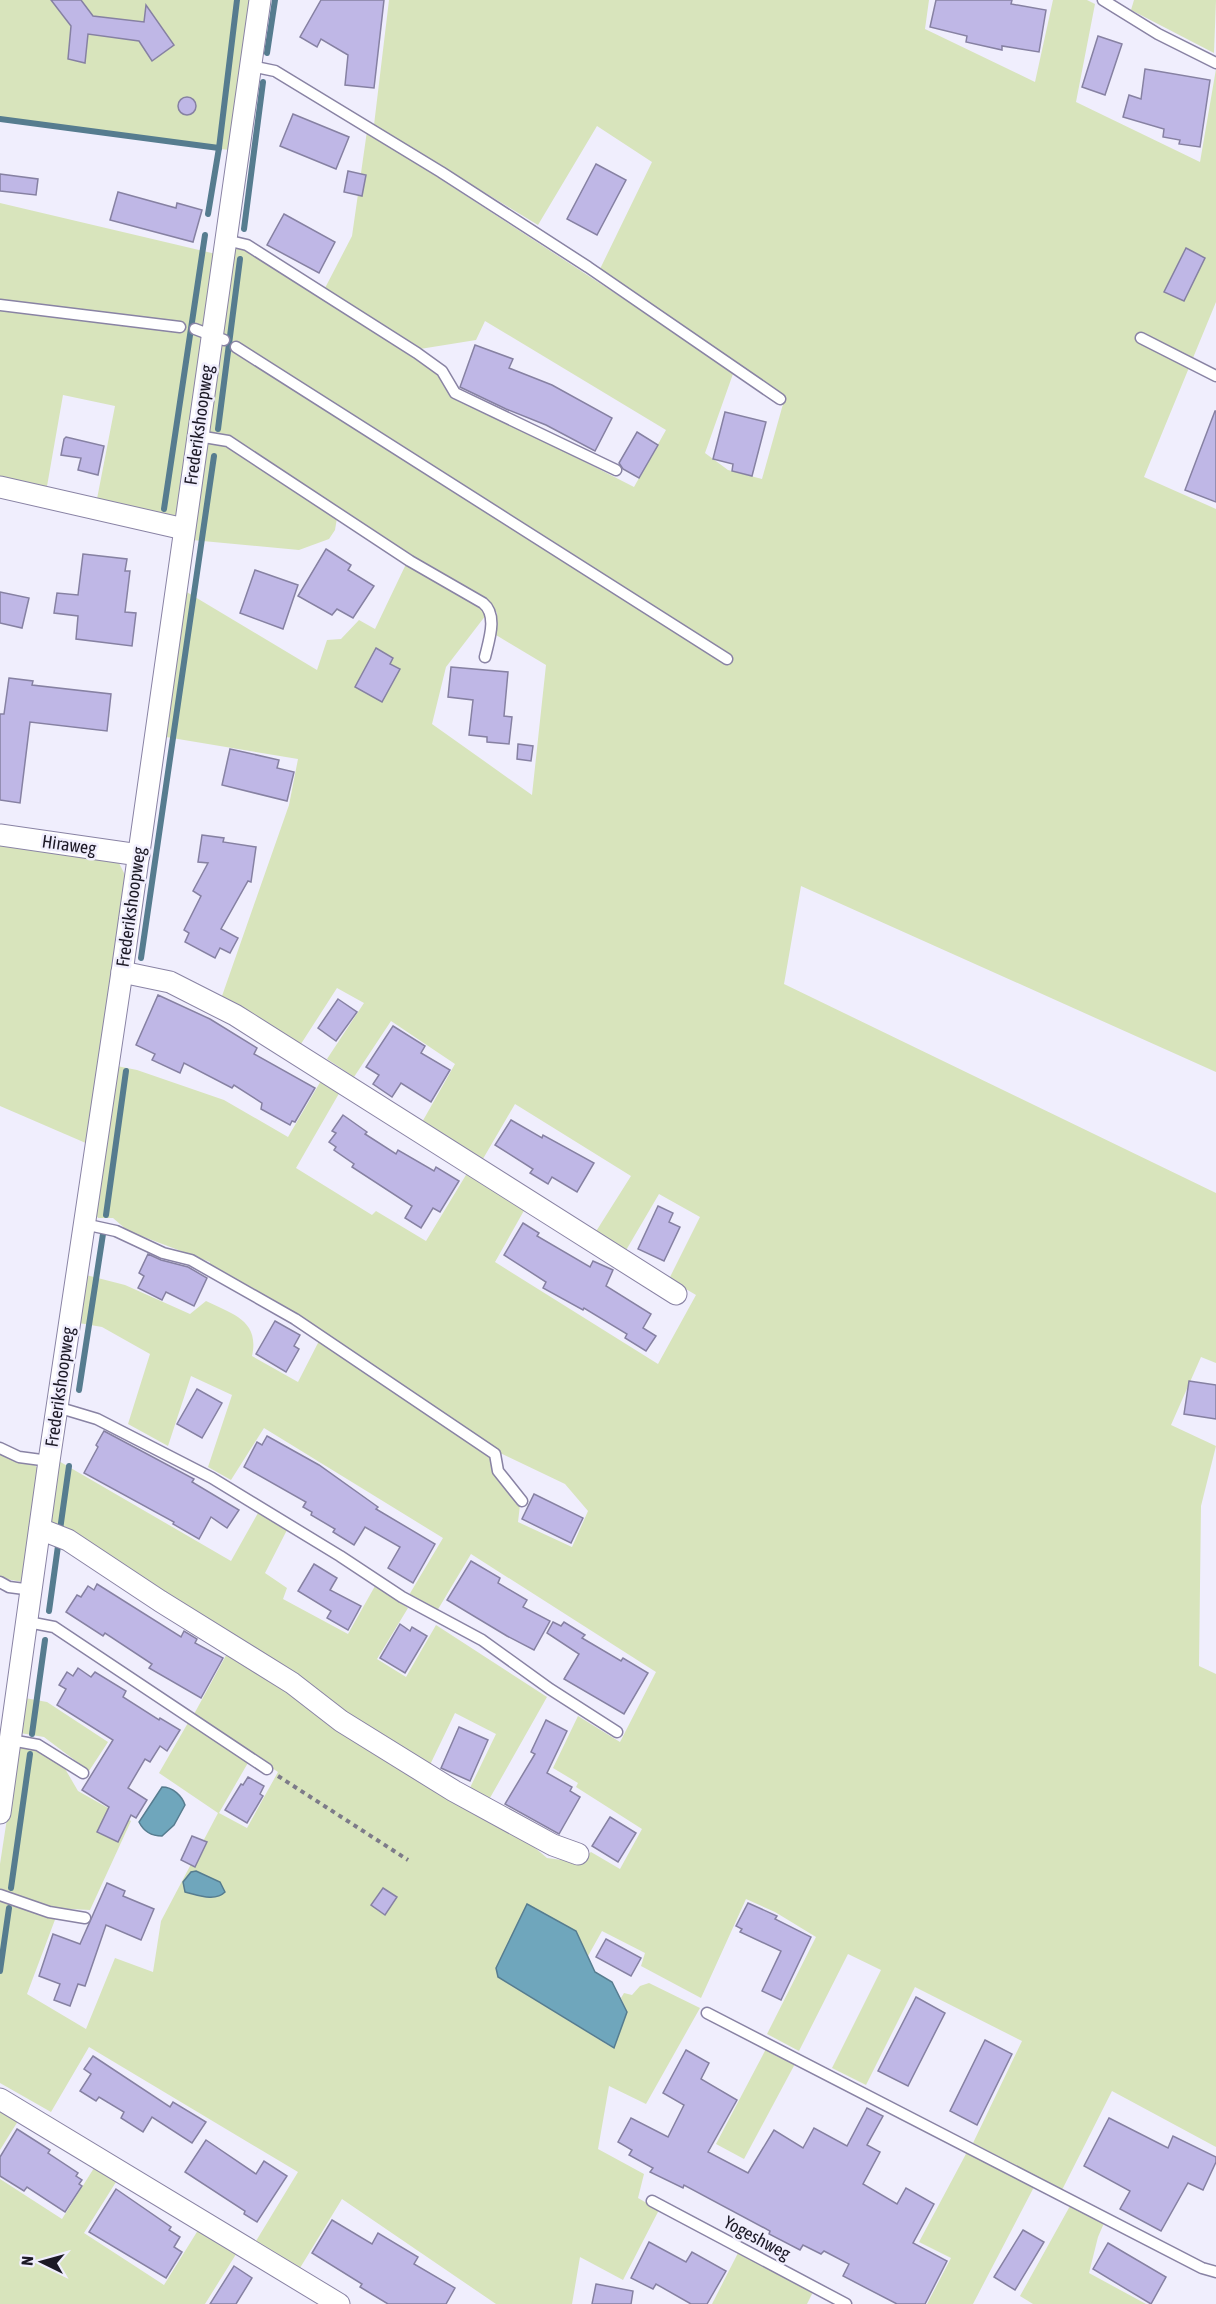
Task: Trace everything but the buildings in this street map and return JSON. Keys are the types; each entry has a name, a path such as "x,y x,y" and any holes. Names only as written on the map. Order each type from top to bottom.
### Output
{"street":[{"name":"Frederikshoopweg","path":"0,1813 49,1461 139,855 198,436 210,334 226,240 260,0"},
{"path":"0,487 184,529"},
{"name":"Hiraweg","path":"0,835 139,855"},
{"path":"122,972 170,982 235,1015 676,1294"},
{"path":"40,1529 68,1540 160,1601 292,1683 341,1721 445,1785 553,1845 578,1854"},
{"path":"0,2099 339,2304"}],"lane":[{"path":"1103,0 1158,34 1216,63"},
{"path":"250,66 275,71 441,172 588,267 780,399"},
{"path":"226,240 247,245 417,353 442,371 455,393 616,470"},
{"path":"0,305 180,327"},
{"path":"1141,338 1216,376"},
{"path":"236,347 727,659"},
{"path":"198,436 228,441 410,561 483,603 488,607 492,618 485,657"},
{"path":"84,1224 116,1231 163,1254 191,1260 295,1319 495,1454 498,1471 522,1501"},
{"path":"57,1407 98,1419 212,1478 340,1556 402,1597 482,1640 550,1689 617,1732"},
{"path":"0,1448 19,1457 49,1461"},
{"path":"0,1582 9,1587 32,1590"},
{"path":"27,1622 54,1627 267,1769"},
{"path":"11,1740 38,1745 83,1773"},
{"path":"0,1895 49,1912 85,1918"},
{"path":"707,2013 1202,2268 1216,2272"},
{"name":"Yogeshweg","path":"652,2201 846,2304"}],"path":[{"path":"267,1769 408,1860"}],"green space":[{"path":"0,0 253,0 229,150 0,120"},
{"path":"389,0 929,0 925,29 1035,82 1053,0 1087,0 1095,4 1076,102 1200,162 1216,69 1216,302 1144,477 1216,509 1216,1072 801,886 784,984 1216,1193 1216,1363 1201,1357 1171,1425 1216,1446 1201,1506 1199,1666 1216,1674 1216,2147 1112,2091 1062,2190 973,2143 1022,2041 915,1987 866,2085 832,2068 881,1970 848,1954 799,2051 767,2034 816,1937 775,1912 746,1899 701,1998 641,1966 645,1953 602,1931 588,1956 576,1931 527,1904 496,1968 498,1977 613,2048 627,2012 621,1998 624,1993 632,1995 640,1986 649,1983 700,2008 646,2104 609,2086 598,2149 644,2174 638,2198 659,2210 623,2280 580,2257 572,2304 496,2304 342,2199 300,2268 256,2241 298,2172 89,2047 51,2112 0,2083 0,1899 56,1917 27,1994 86,2029 115,1958 153,1972 161,1921 218,1813 159,1773 189,1721 249,1761 219,1813 247,1828 278,1772 193,1716 230,1648 508,1825 547,1858 577,1862 591,1852 620,1869 642,1829 576,1787 578,1783 553,1768 578,1716 620,1742 656,1672 471,1554 437,1611 409,1595 443,1538 264,1428 231,1480 208,1467 232,1395 191,1376 168,1446 128,1424 150,1354 102,1327 79,1323 86,1275 125,1285 190,1314 206,1301 225,1310 248,1326 252,1334 252,1356 298,1382 320,1339 493,1456 520,1505 518,1522 572,1547 588,1511 565,1484 496,1451 209,1268 210,1262 128,1231 113,1218 98,1218 94,1212 117,1066 137,1070 224,1100 288,1137 322,1079 341,1090 296,1168 372,1215 376,1211 426,1241 469,1170 526,1207 495,1262 658,1364 696,1295 669,1279 700,1217 659,1194 625,1252 595,1233 631,1176 515,1104 480,1164 421,1124 455,1064 391,1021 354,1077 327,1059 364,1003 337,988 299,1047 222,996 289,805 298,759 166,737 185,591 317,670 327,640 341,639 359,620 375,629 407,562 481,607 486,615 446,667 432,724 532,795 546,665 496,635 497,613 489,602 412,558 228,435 208,432 232,250 237,246 245,248 441,376 454,395 634,487 666,430 485,321 476,340 420,349 324,290 352,236 367,131 734,371 705,453 728,470 762,479 785,397 600,269 652,162 597,126 538,225 374,125"},
{"path":"1134,0 1216,0 1214,53 1131,10"},
{"path":"0,203 216,254 178,514 170,518 96,504 115,406 63,395 46,492 0,483"},
{"path":"206,441 227,444 337,518 335,530 329,539 299,550 192,540"},
{"path":"0,844 112,860 119,863 126,877 88,1144 0,1106"},
{"path":"0,1451 34,1464 39,1470 23,1582 0,1578"},
{"path":"57,1460 231,1561 258,1513 287,1530 265,1573 287,1588 283,1599 348,1634 375,1586 408,1608 377,1659 406,1677 436,1625 547,1697 486,1805 467,1794 496,1734 455,1713 427,1771 50,1526"},
{"path":"25,1698 47,1702 108,1742 89,1771 44,1737 20,1733"},
{"path":"18,1747 35,1750 64,1767 78,1791 131,1821 90,1910 52,1908 0,1890 0,1864"},
{"path":"767,2047 796,2062 744,2159 716,2144"},
{"path":"0,2099 23,2113 0,2150"},
{"path":"967,2152 1034,2187 973,2304 927,2304 951,2258 919,2242"},
{"path":"99,2160 121,2174 84,2233 164,2285 200,2227 238,2251 205,2304 0,2304 0,2179 62,2219"},
{"path":"1070,2206 1104,2223 1089,2273 1146,2304 1033,2304 1020,2296"},
{"path":"739,2251 814,2290 807,2304 712,2304"}],"water":[{"path":"162,1787 176,1793 185,1805 174,1825 162,1836 148,1833 139,1822"},
{"path":"196,1871 220,1882 225,1892 211,1897 185,1892 183,1882 191,1872"},
{"path":"527,1904 576,1931 595,1972 612,1982 627,2012 614,2048 498,1977 496,1968"}],"waterway":[{"path":"208,214 219,148 237,0"},
{"path":"267,53 275,0"},
{"path":"244,229 263,82"},
{"path":"0,119 219,148"},
{"path":"164,509 205,235"},
{"path":"218,429 240,259"},
{"path":"141,958 214,456"},
{"path":"106,1215 126,1071"},
{"path":"79,1390 103,1234"},
{"path":"60,1530 69,1466"},
{"path":"49,1611 58,1546"},
{"path":"32,1734 45,1640"},
{"path":"11,1888 30,1754"},
{"path":"0,1971 9,1908"}]}
